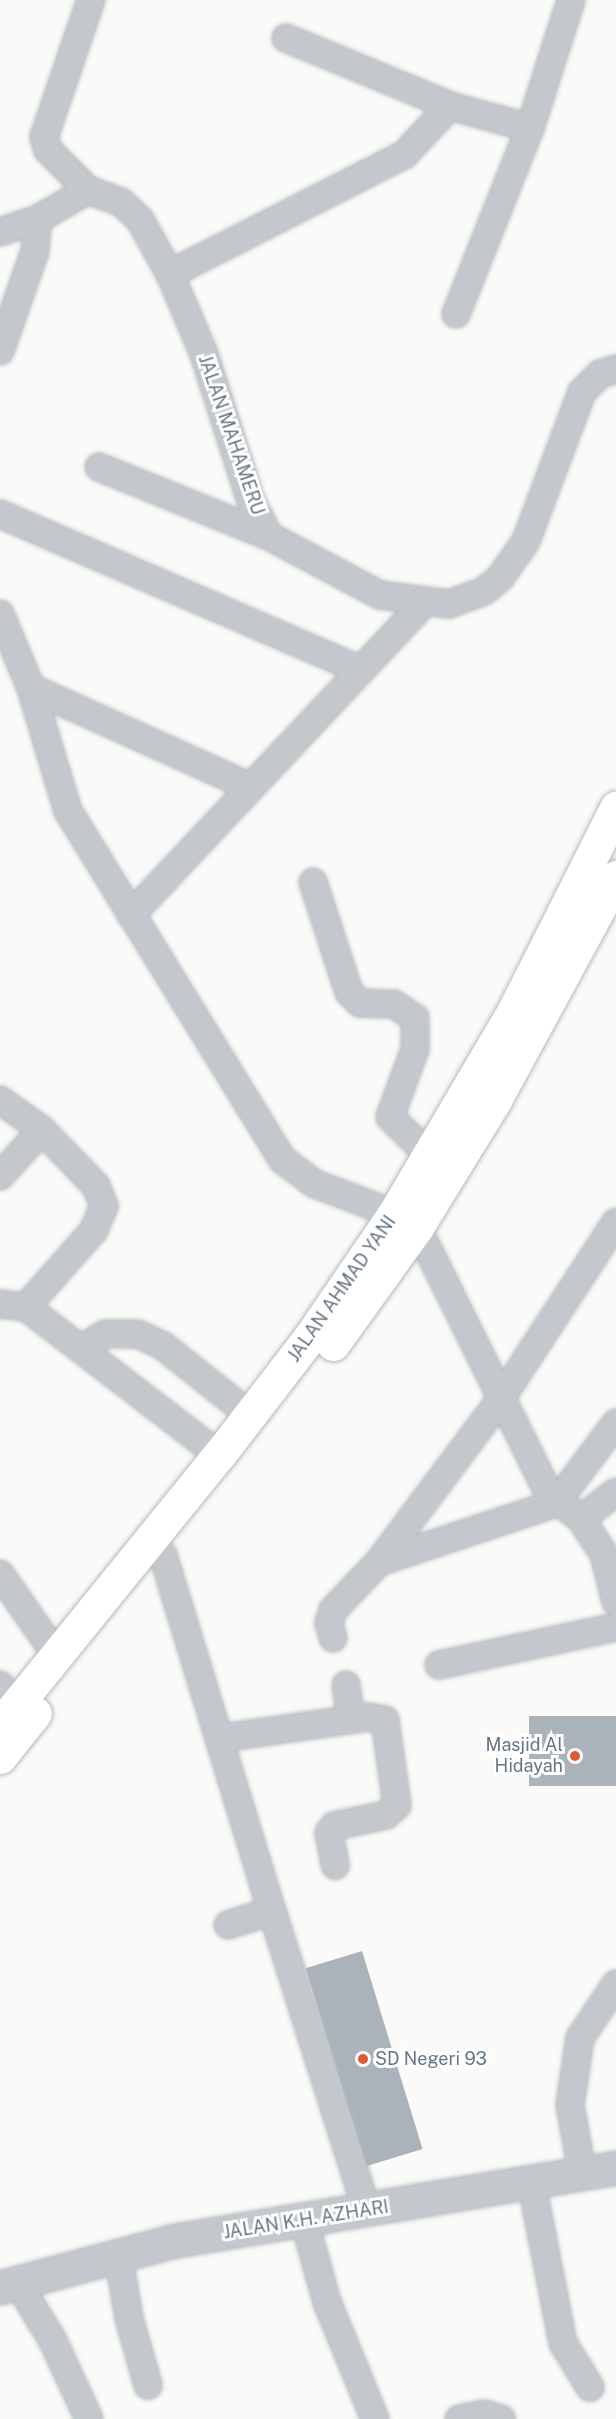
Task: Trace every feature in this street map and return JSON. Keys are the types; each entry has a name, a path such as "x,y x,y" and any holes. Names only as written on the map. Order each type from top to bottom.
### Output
{"highway":[{"name":"JALAN AHMAD YANI","path":"0,1757 315,1368 406,1221 430,1156 513,1012 616,808"},
{"name":"JALAN AHMAD YANI","path":"5,1705 57,1656 406,1221 495,1100 616,877"}],"street":[{"path":"0,232 38,219 88,190 48,150 44,137 91,0"},
{"path":"456,314 530,128 572,0"},
{"path":"286,38 450,106 530,128"},
{"path":"170,274 404,155 450,106"},
{"name":"JALAN MAHAMERU","path":"88,190 121,202 140,220 170,274 204,354 250,501 269,536 380,595 423,604 467,599 500,578 516,560 582,392 600,374 616,369"},
{"path":"0,351 35,251 38,219"},
{"path":"99,467 269,536"},
{"path":"0,514 360,670"},
{"path":"131,915 423,604"},
{"path":"0,614 31,688 68,811 283,1160 313,1183 406,1221 556,1503 581,1519 604,1554 616,1602"},
{"path":"31,688 250,787"},
{"path":"313,882 349,992 360,1003 394,1004 415,1018 415,1049 390,1117 430,1156"},
{"path":"0,1100 42,1130 96,1186 104,1206 94,1230 10,1302 81,1349 219,1455"},
{"path":"0,1176 42,1130"},
{"path":"333,1638 329,1623 333,1610 379,1562 500,1400 616,1222"},
{"path":"81,1349 105,1334 138,1334 162,1346 250,1415"},
{"path":"379,1562 556,1503 616,1423"},
{"path":"581,1519 616,1492"},
{"path":"163,1555 367,2210"},
{"path":"0,1574 57,1656"},
{"path":"439,1665 616,1627"},
{"path":"345,1685 351,1720"},
{"path":"221,1738 351,1720 385,1720 397,1805 386,1815 334,1826 329,1833 335,1865"},
{"path":"228,1925 272,1911"},
{"path":"582,2171 570,2105 580,2038 616,1984"},
{"name":"JALAN K.H. AZHARI","path":"9,2285 118,2253 582,2171 616,2168"},
{"path":"531,2180 563,2343 590,2387"},
{"path":"304,2220 327,2302 375,2419"},
{"path":"118,2253 129,2318 148,2385"},
{"path":"9,2285 52,2339 89,2419"},
{"path":"459,2419 484,2414 501,2419"}],"building":[{"name":"Masjid Al Hidayah","path":"529,1716 616,1716 616,1786 529,1786"},
{"name":"SD Negeri 93","path":"362,1951 423,2149 366,2166 306,1968"}],"place":[{"name":"Masjid Al Hidayah","path":"575,1756"},
{"name":"SD Negeri 93","path":"363,2059"}]}
